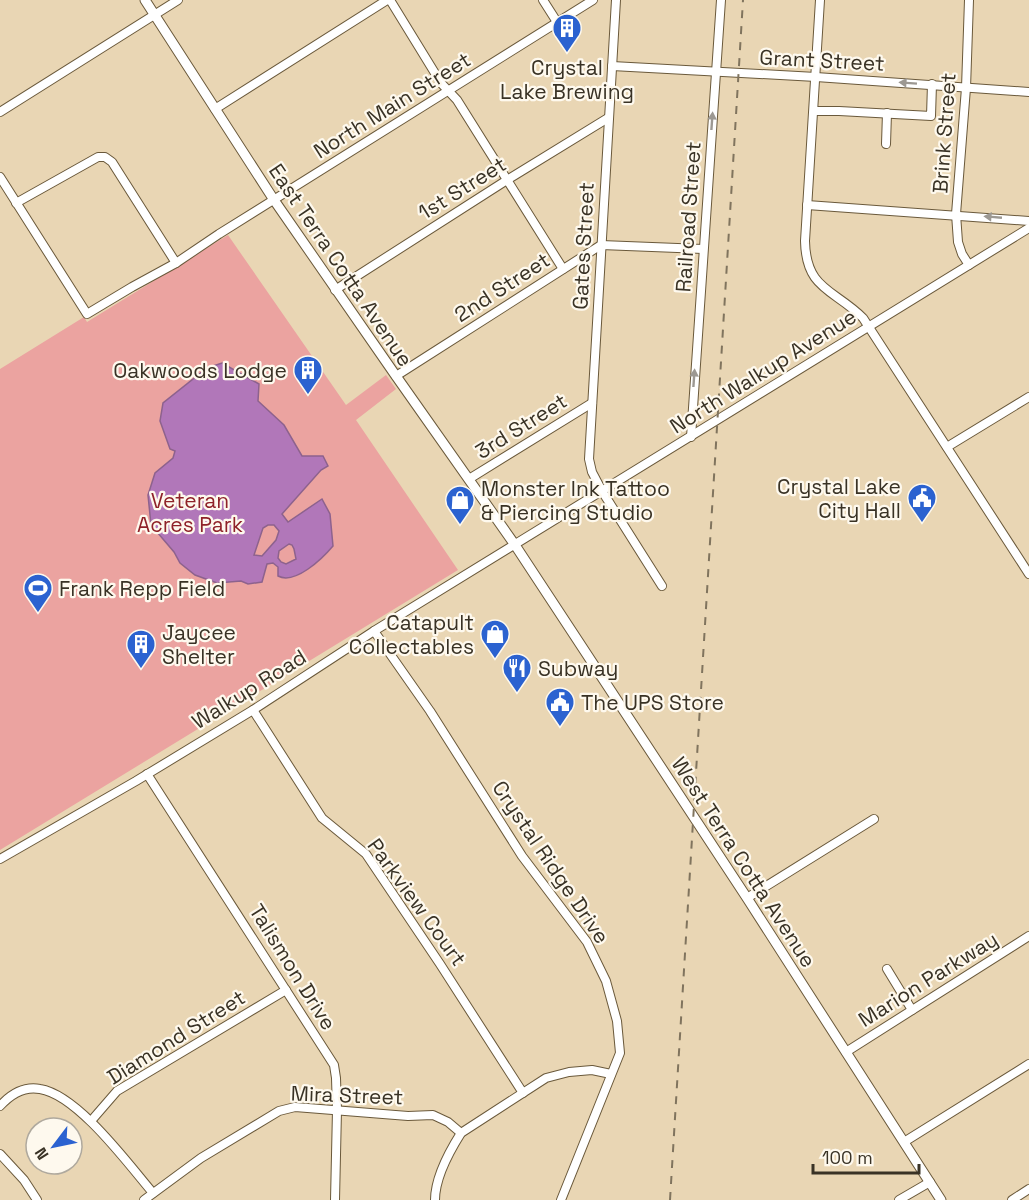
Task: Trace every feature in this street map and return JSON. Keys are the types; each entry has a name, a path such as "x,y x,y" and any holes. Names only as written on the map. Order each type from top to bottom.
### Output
{"main road":[{"name":"East Terra Cotta Avenue","path":"145,0 335,290 515,545"},
{"name":"West Terra Cotta Avenue","path":"515,545 747,898 941,1200"}],"street":[{"path":"0,112 178,0"},
{"path":"215,109 388,0 441,83 457,100 563,269"},
{"path":"543,0 557,22"},
{"name":"North Main Street","path":"16,203 87,314 132,286 176,263 593,0"},
{"name":"Gates Street","path":"616,0 590,465 602,491 662,586"},
{"name":"Railroad Street","path":"690,437 721,0"},
{"path":"820,0 806,255 814,276 828,291 857,312 869,327 1028,569"},
{"name":"Brink Street","path":"969,0 966,88 956,214 958,242 969,265"},
{"name":"Grant Street","path":"612,66 932,84 1029,92"},
{"path":"814,111 931,116 932,84"},
{"path":"886,144 887,113"},
{"name":"1st Street","path":"335,290 608,118"},
{"path":"0,177 16,203 98,157 105,157 112,162 176,263"},
{"path":"807,205 1029,220"},
{"name":"North Walkup Avenue","path":"515,545 1029,228"},
{"path":"601,244 703,249"},
{"name":"2nd Street","path":"396,376 601,244"},
{"path":"947,447 1029,397"},
{"name":"3rd Street","path":"469,480 592,403"},
{"name":"Walkup Road","path":"0,859 253,710 374,631 515,545"},
{"name":"Crystal Ridge Drive","path":"374,631 452,746 522,856 587,942 606,981 617,1021 620,1053 561,1200"},
{"name":"Parkview Court","path":"253,710 322,818 366,854 447,974 523,1093"},
{"name":"Talismon Drive","path":"147,774 334,1065 337,1110 335,1200"},
{"path":"747,898 874,819"},
{"name":"Marion Parkway","path":"846,1052 1029,936"},
{"path":"887,969 912,1010"},
{"name":"Diamond Street","path":"91,1121 117,1091 286,990"},
{"path":"904,1142 1029,1064"},
{"path":"435,1200 442,1170 461,1133 546,1078 568,1072 592,1070 611,1074"},
{"path":"2,1104 10,1096 23,1090 39,1088 53,1092 91,1121 153,1193"},
{"name":"Mira Street","path":"144,1200 201,1158 279,1111 295,1107 408,1116 433,1115 448,1122 461,1133"},
{"path":"0,1154 24,1180 37,1200"},
{"path":"899,1200 930,1182"},
{"path":"1012,1200 1029,1189"}],"green space":[{"name":"Veteran Acres Park","path":"228,235 346,405 386,375 396,389 356,420 458,570 0,850 0,369 84,317 87,322"}],"shaded area":[{"path":"222,363 259,384 258,401 284,425 302,456 323,456 328,466 321,470 282,514 288,522 322,499 330,514 333,546 315,564 300,574 285,578 278,576 278,567 273,563 267,564 262,582 217,583 195,575 180,563 174,552 151,525 148,495 155,473 173,458 175,451 170,449 160,421 163,403 207,368","holes":["274,525 279,531 276,540 262,556 254,555 263,528","289,544 294,549 296,559 286,564 278,558 279,551"]}],"railway":[{"path":"670,1200 743,0"}],"place":[{"name":"Crystal Lake Brewing","path":"567,54"},
{"name":"Oakwoods Lodge","path":"308,396"},
{"name":"Crystal Lake City Hall","path":"922,524"},
{"name":"Monster Ink Tattoo & Piercing Studio","path":"460,526"},
{"name":"Frank Repp Field","path":"38,614"},
{"name":"Catapult Collectables","path":"495,660"},
{"name":"Jaycee Shelter","path":"141,670"},
{"name":"Subway","path":"517,694"},
{"name":"The UPS Store","path":"560,728"}]}
